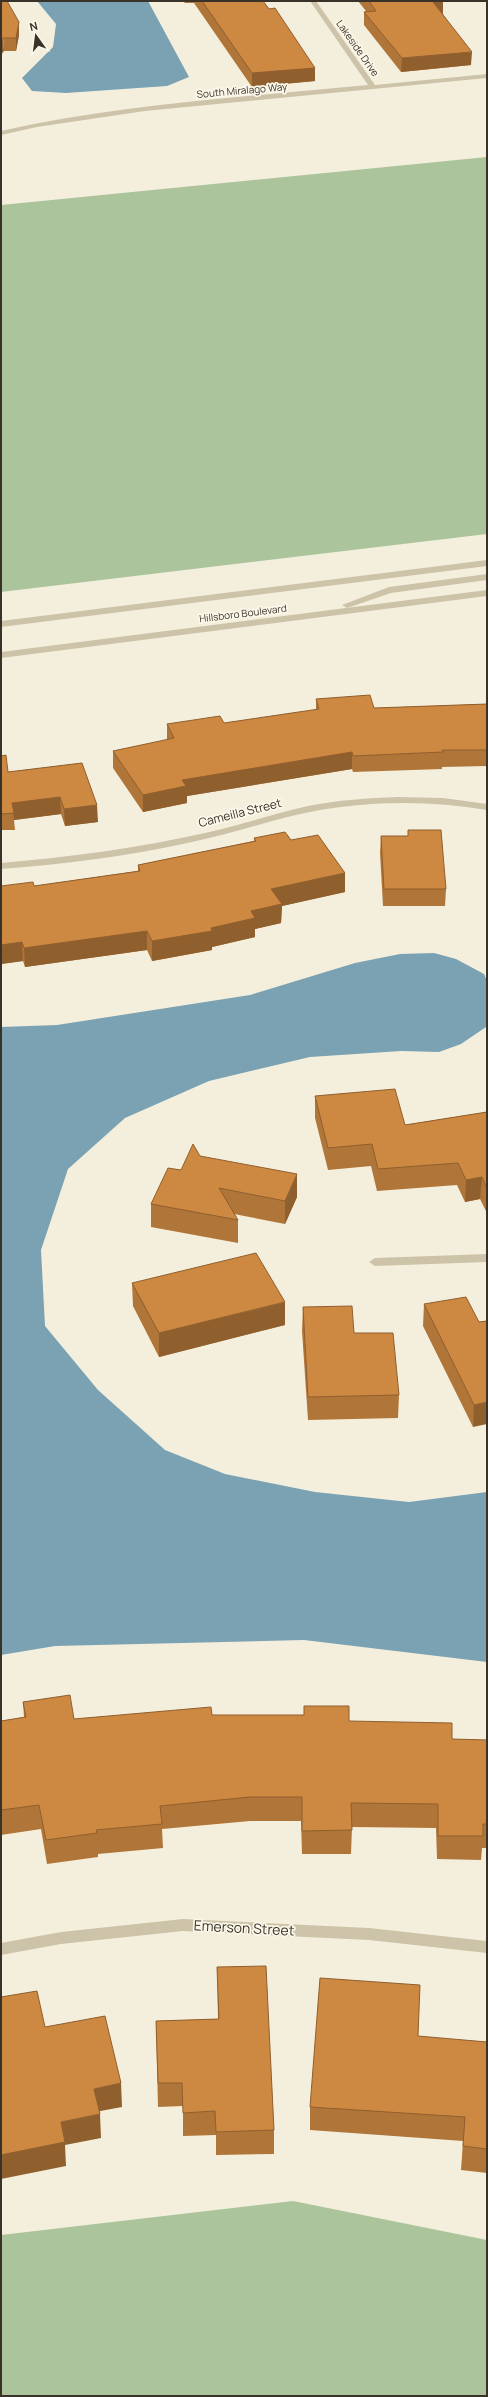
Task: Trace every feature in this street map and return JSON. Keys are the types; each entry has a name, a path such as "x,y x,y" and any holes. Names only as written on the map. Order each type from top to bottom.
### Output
{"street":[{"name":"Lakeside Drive","path":"313,1 373,87"},
{"name":"South Miralago Way","path":"1,133 37,125 123,112 487,76"},
{"name":"Hillsboro Boulevard","path":"1,624 487,563"},
{"path":"327,613 389,590 487,577"},
{"name":"Hillsboro Boulevard","path":"1,655 487,593"},
{"name":"Cameilla Street","path":"1,866 67,861 133,852 194,839 310,809 365,802 420,801 465,803 487,807"},
{"path":"374,1262 487,1258"},
{"name":"Emerson Street","path":"1,1949 61,1938 183,1925 369,1934 487,1947"}],"green space":[{"path":"487,157 487,534 1,592 1,205"},
{"path":"293,2201 487,2240 487,2396 1,2396 1,2235"}],"water":[{"path":"37,1 148,1 189,77 167,86 66,93 32,91 22,78 53,47 56,24"},
{"path":"434,953 456,959 484,974 487,981 486,1027 461,1044 439,1052 401,1051 310,1057 209,1081 125,1118 68,1169 41,1250 45,1326 98,1390 165,1450 225,1474 315,1492 409,1502 487,1492 487,1662 304,1640 55,1646 1,1655 1,1027 57,1025 250,995 355,963 400,954"}],"building":[{"path":"1,1 7,1 19,22 16,38 3,38 1,41"},
{"path":"202,1 263,1 269,9 275,8 315,68 252,73"},
{"path":"369,1 443,1 433,2 472,52 402,58 364,12 376,11"},
{"path":"370,695 374,708 487,704 487,750 442,750 443,752 353,756 352,752 182,780 186,786 143,795 113,751 174,738 167,724 220,716 224,723 319,709 316,699"},
{"path":"6,755 8,772 82,763 97,805 64,809 60,797 12,803 14,813 1,814 1,756"},
{"path":"408,830 441,830 446,889 384,889 381,836 408,836"},
{"path":"285,832 291,840 318,835 345,873 271,889 282,904 251,911 255,918 211,928 212,931 152,941 147,931 24,948 22,942 1,945 1,886 33,882 34,886 140,871 138,865 256,841 254,838"},
{"path":"395,1089 405,1125 487,1112 487,1188 482,1177 466,1180 458,1163 378,1169 372,1144 328,1148 315,1096"},
{"path":"193,1144 200,1156 297,1174 285,1201 219,1188 238,1220 151,1204 168,1168 181,1170"},
{"path":"256,1253 285,1302 159,1333 132,1283"},
{"path":"466,1297 479,1322 487,1321 487,1402 474,1405 424,1304"},
{"path":"352,1306 354,1333 393,1333 399,1395 308,1397 303,1307"},
{"path":"70,1695 74,1719 211,1707 212,1715 304,1715 304,1706 349,1706 349,1721 452,1723 452,1739 487,1740 487,1824 483,1824 483,1836 438,1836 438,1804 351,1803 352,1830 302,1831 302,1797 250,1797 160,1806 162,1824 96,1830 97,1833 46,1840 39,1805 1,1810 1,1721 26,1717 23,1702"},
{"path":"266,1966 274,2130 216,2132 215,2111 183,2113 182,2083 158,2083 156,2021 219,2019 217,1967"},
{"path":"320,1978 420,1985 418,2036 487,2042 487,2149 463,2146 465,2117 310,2107"},
{"path":"37,1991 45,2027 105,2016 121,2083 94,2089 100,2114 61,2122 65,2142 1,2155 1,1997"}]}
